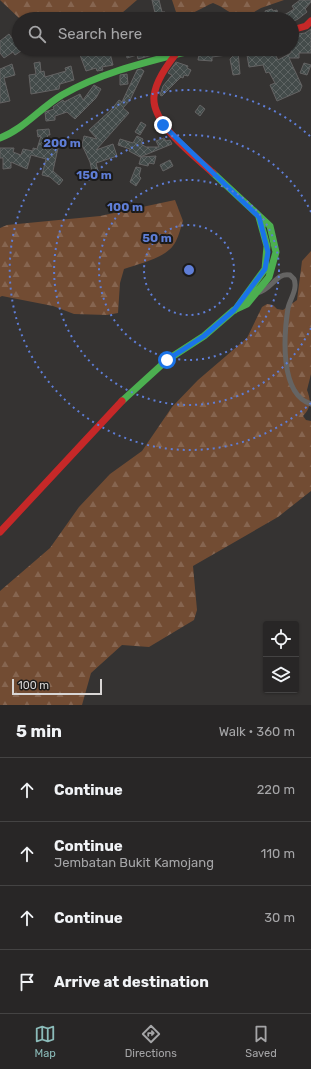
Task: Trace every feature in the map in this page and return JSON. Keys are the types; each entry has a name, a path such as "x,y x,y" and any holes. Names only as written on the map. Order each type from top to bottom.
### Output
{"main road":[{"path":"299,28 306,26 311,21"},
{"path":"0,138 10,135 38,111 69,92 97,79 172,56"},
{"path":"174,56 163,70 154,97 159,119 179,142 270,226 276,252 269,277 247,304 234,310"},
{"path":"0,532 91,432 136,386 167,360 204,336 234,310 265,269 267,246 259,217"}],"street":[{"path":"256,293 268,289 276,279 282,275 290,275 294,279 295,288 286,322 287,363 292,387 298,396 311,404"}],"green space":[{"path":"0,0 137,0 123,12 13,12"},
{"path":"172,0 284,0 254,12 230,12 213,3 194,12 176,12"},
{"path":"175,200 183,221 176,241 167,252 161,256 124,269 120,283 118,313 107,315 74,314 53,306 2,296 0,297 0,228 7,225 100,216"},
{"path":"311,251 311,374 307,390 310,404 308,410 303,416 306,420 311,421 311,491 278,517 193,566 197,610 194,620 149,647 122,645 91,673 82,705 0,705 0,591 50,548 79,507 110,474 142,451 172,407 198,380 247,338 262,307 267,304 283,310 297,300 302,261"}],"building":[{"path":"152,0 159,0 162,12 155,12"},
{"path":"300,0 311,0 305,9 307,12 299,18 299,12 289,12 294,9 292,6"},
{"path":"272,9 273,11 277,10 277,12 265,11"},
{"path":"311,29 311,53 299,53 299,34 305,33"},
{"path":"9,34 12,38 12,53 4,58 0,53 0,41"},
{"path":"80,56 111,56 113,65 102,67 103,70 97,71 96,68 86,71"},
{"path":"137,56 149,56 138,59"},
{"path":"199,56 220,56 212,57 212,61 198,60"},
{"path":"233,56 238,56 240,74 233,75 230,59"},
{"path":"247,56 276,56 278,60 285,56 299,56 299,58 289,58 302,86 300,91 277,101 270,85 275,83 269,72 266,73 263,65 249,67"},
{"path":"40,62 41,72 44,71 45,77 66,71 65,68 71,66 74,80 60,84 59,89 31,94 29,75 36,74 34,63"},
{"path":"176,62 188,66 187,68 191,70 188,76 184,75 183,78 181,77 162,96 160,95 163,86 172,75 168,73"},
{"path":"304,63 311,65 307,75 300,73"},
{"path":"12,64 15,75 4,78 10,101 0,103 0,69"},
{"path":"141,69 144,71 130,100 123,108 129,113 96,150 113,144 117,156 96,163 99,175 93,176 90,162 82,145 84,136 97,139 89,130 111,110 119,100 122,102 137,70"},
{"path":"127,74 128,84 120,85 120,75"},
{"path":"94,85 101,89 96,98 75,119 67,112 55,116 55,120 46,121 45,112 54,109 53,107 63,100 64,102 80,94 83,100"},
{"path":"200,105 205,109 200,116 195,112"},
{"path":"141,122 146,125 140,135 135,132"},
{"path":"49,129 50,135 48,135 45,145 58,148 53,171 63,180 59,185 50,177 42,175 46,159 31,155 27,169 11,162 11,168 3,169 3,158 0,158 0,148 14,148 13,152 21,155 23,149 33,151 33,148 37,149 41,136 38,137 37,130"},
{"path":"137,136 143,139 141,144 146,147 159,147 156,141 164,138 166,141 170,140 172,144 140,157 129,151 130,149 118,145 120,139 133,143"},
{"path":"156,156 154,164 149,163 148,166 139,164 141,157"},
{"path":"170,160 173,166 163,171 160,165"},
{"path":"136,167 141,168 139,176 141,178 136,186 130,182"}],"traffic: fast":[{"path":"0,138 17,129 54,100 94,79 145,62 169,56"},
{"path":"122,401 167,360 204,336 234,310 247,304 269,277 276,252 270,226 213,173"},
{"path":"235,310 265,269 267,246 259,217"}],"traffic: jam":[{"path":"299,28 306,26 311,21"},
{"path":"174,56 165,69 155,90 155,107 159,117 176,139 213,173"},
{"path":"0,532 122,401"}],"route":[{"path":"163,125 179,142 259,217 268,252 265,269 234,310 204,336 167,360"}]}
